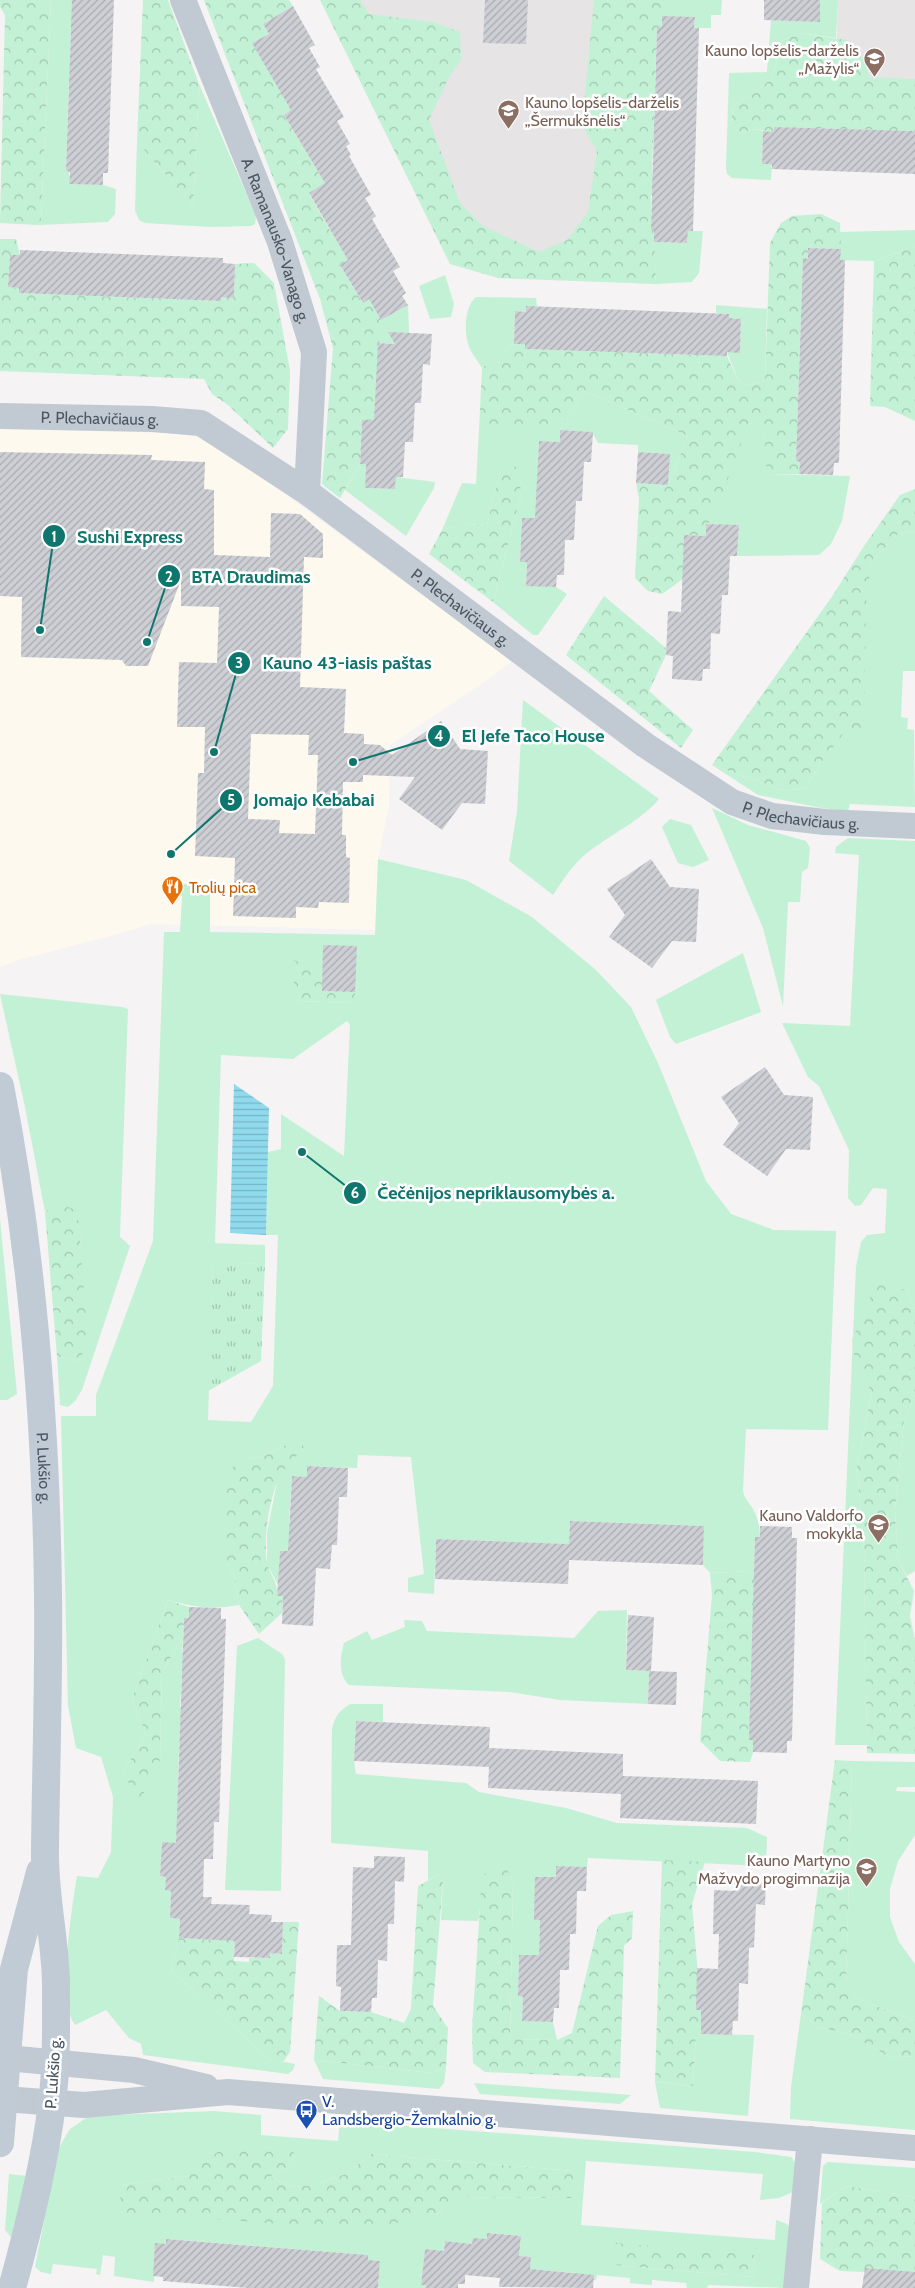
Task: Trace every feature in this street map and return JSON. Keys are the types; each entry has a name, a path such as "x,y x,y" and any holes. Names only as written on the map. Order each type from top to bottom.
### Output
{"main road":[{"name":"P. Lukšio g.","path":"0,1086 20,1201 33,1312 44,1459 48,1594 45,1854 56,1978 55,2062 52,2103 36,2200 12,2288"},
{"name":"P. Lukšio g.","path":"0,2143 14,1969 45,1854"}],"street":[{"name":"A. Ramanausko-Vanago g.","path":"183,0 280,242 314,352 307,492"},
{"name":"P. Plechavičiaus g.","path":"0,416 201,423 307,492 645,745 732,802 772,816 825,822 915,826"},
{"path":"7,2058 134,2070 228,2092 915,2148"},
{"path":"4,2099 84,2105 228,2092"},
{"path":"796,2288 810,2139"}],"shaded area":[{"name":"Kauno lopšelis-darželis „Šermukšnėlis“","path":"329,0 630,0 620,267 460,261"},
{"name":"Kauno lopšelis-darželis „Mažylis“","path":"838,0 915,0 915,120 834,117"},
{"path":"0,429 173,433 196,437 231,455 512,661 493,676 390,745 389,806 378,859 375,930 149,924 0,967"}],"green space":[{"path":"0,0 51,0 41,220 38,225 0,223 5,15 0,7"},
{"path":"51,0 72,0 72,3 76,3 76,25 71,26 70,58 75,59 74,81 69,81 66,171 69,172 69,184 103,185 116,189 115,214 108,222 38,225 41,220"},
{"path":"143,0 168,0 199,84 193,206 137,142"},
{"path":"204,0 289,0 293,6 263,24 269,34 253,43 300,105 284,115 325,183 309,194 330,230 339,226 356,255 340,265 362,302 369,299 381,320 376,387 381,421 362,420 360,464 340,498 322,484 333,348 320,299"},
{"path":"320,0 360,0 369,14 433,22 460,32 461,60 449,77 429,120 460,203 483,226 539,252 567,240 588,212 597,151 582,125 594,0 666,0 662,27 657,27 654,116 659,139 653,139 652,173 657,174 656,195 651,195 651,229 654,230 656,284 498,278 450,264"},
{"path":"666,0 722,0 721,15 711,15 711,28 694,28 695,18 662,16"},
{"path":"820,0 838,0 836,38 799,33 780,42 775,66 767,82 733,106 731,125 740,133 754,129 763,131 762,164 772,164 771,180 732,178 727,174 726,168 729,73 767,72 771,20 819,22"},
{"path":"799,33 846,40 864,60 869,77 915,79 915,131 774,127 774,132 754,129 740,133 731,125 733,106 767,82 775,66 780,42"},
{"path":"199,84 256,216 255,224 251,226 211,227 145,223 139,220 135,210 137,142 193,206"},
{"path":"821,214 840,223 841,249 808,248 808,259 803,259 796,461 800,462 799,474 767,474 764,429 750,423 723,492 710,519 706,536 685,535 683,579 662,594 648,591 635,578 639,499 636,483 668,485 688,436 584,391 560,430 479,430 482,368 514,344 525,344 525,349 727,356 738,380 750,385 765,381 770,243 781,223 792,216"},
{"path":"915,230 915,246 874,261 840,260 840,232"},
{"path":"688,231 703,231 699,273 692,282 656,284 654,242 687,243"},
{"path":"0,239 16,239 20,255 10,255 8,287 19,288 19,293 221,301 221,297 234,297 235,264 254,263 274,283 290,371 288,429 273,448 228,405 212,394 204,379 0,371"},
{"path":"915,246 915,421 885,407 870,406 874,261"},
{"path":"445,275 454,304 451,317 430,319 419,286"},
{"path":"476,297 536,298 537,307 526,312 515,311 514,344 482,368 469,347 466,335 467,314 472,301"},
{"path":"408,305 409,333 400,333 399,344 378,343 381,320"},
{"path":"716,305 767,309 765,381 750,385 738,380 727,352 740,352 741,319 729,318 728,314 716,313"},
{"path":"584,391 688,436 668,485 669,454 638,452 638,445 598,443 592,432 561,430 560,442 539,441 537,485 542,519 522,518 520,561 527,562 526,585 556,587 567,594 538,635 533,635 493,602 521,495 511,461 501,469 487,525 466,524 442,530 462,483 476,484 479,430 560,430"},
{"path":"750,423 764,428 768,474 850,476 842,521 831,544 819,555 737,556 739,526 706,524"},
{"path":"511,461 519,471 521,495 493,602 429,554 442,530 466,524 487,525 501,468"},
{"path":"360,464 366,464 365,488 395,489 396,477 435,482 434,488 406,536 345,490"},
{"path":"915,489 915,531 898,534 871,563 866,605 864,735 844,733 820,764 806,788 785,791 712,765 831,598 864,546 900,495"},
{"path":"915,531 915,671 903,671 901,717 908,718 907,729 914,730 915,807 850,804 848,811 821,808 758,795 712,765 785,791 806,788 820,764 844,732 871,563 898,534"},
{"path":"604,596 667,649 649,691 693,730 681,748 566,655"},
{"path":"523,700 659,799 643,814 582,857 568,872 553,895 509,861 517,811"},
{"path":"712,808 748,825 806,841 810,848 808,868 802,872 800,902 788,902 783,1006 763,928"},
{"path":"670,819 691,825 709,860 693,867 678,863 662,827"},
{"path":"848,838 915,841 915,1309 907,1290 856,1371 872,1391 857,1466 864,1549 867,1745 835,1745 856,1267 861,1242 867,1235 885,1233 887,1189 873,1188 861,1205 855,1206 848,1198 849,1150 819,1086 808,1077 782,1023 850,1026 859,855 835,853 836,847"},
{"path":"378,859 466,880 532,917 596,970 631,1007 658,1063 706,1181 731,1214 774,1230 836,1231 828,1430 746,1429 743,1491 756,1516 760,1533 760,1537 755,1537 754,1571 710,1573 703,1565 704,1526 570,1521 569,1544 436,1539 434,1594 408,1592 408,1578 424,1574 411,1457 358,1455 357,1468 307,1466 307,1477 292,1476 289,1522 294,1552 280,1551 278,1585 267,1564 267,1533 284,1446 262,1457 246,1459 225,1561 234,1576 239,1605 203,1607 168,1600 132,1699 146,1735 123,1772 160,1760 162,1672 183,1637 182,1652 187,1652 182,1675 180,1707 186,1708 182,1725 179,1758 180,1843 162,1843 160,1876 166,1877 165,1890 171,1891 170,1918 180,1919 179,1938 171,1970 269,2059 295,2064 293,2070 288,2074 143,2055 141,2044 129,2038 106,2010 75,2025 70,2013 67,1996 67,1953 77,1876 98,1878 111,1852 113,1797 101,1757 76,1748 68,1706 61,1416 96,1416 96,1395 153,1241 164,932 180,932 182,896 165,895 166,883 210,885 210,932 375,935","holes":["322,974 322,991 355,992 355,1003 294,1001","347,1021 350,1025 344,1156 281,1114 281,1149 268,1152 266,1235 278,1235 273,1386 251,1422 208,1420 213,1263 265,1264 265,1245 215,1243 221,1055 293,1059"]},
{"path":"743,953 761,1012 676,1044 670,1037 656,1000"},
{"path":"294,960 322,974 322,991 355,992 355,1003 294,1001"},
{"path":"0,994 128,1009 120,1237 130,1246 82,1390 75,1401 68,1407 60,1405 57,1356 74,1362 81,1358 80,1226 56,1204 45,1212 25,1107"},
{"path":"56,1204 74,1209 80,1226 88,1336 81,1358 74,1362 57,1356 45,1212"},
{"path":"0,1219 17,1394 7,1400 0,1400"},
{"path":"213,1262 265,1264 261,1361 208,1391"},
{"name":"Kauno Valdorfo mokykla","path":"876,1284 907,1290 915,1309 915,1395 904,1420 895,1510 898,1560 914,1591 910,1616 915,1640 915,1754 867,1753 864,1549 857,1466 872,1391 856,1371 852,1340"},
{"path":"915,1395 915,1571 907,1576 898,1560 895,1510 904,1420"},
{"path":"297,1443 305,1447 280,1476 273,1495 266,1531 267,1563 275,1582 277,1596 283,1596 282,1613 259,1634 239,1605 234,1576 225,1561 227,1480 231,1468 246,1459 262,1457 284,1446"},
{"path":"754,1571 753,1753 750,1762 720,1761 700,1741 712,1595 710,1573"},
{"path":"168,1600 189,1607 189,1618 184,1618 183,1637 162,1672 160,1760 139,1803 123,1772 146,1735 132,1699"},
{"path":"627,1610 626,1670 649,1671 648,1704 560,1700 510,1692 349,1685 343,1676 341,1659 344,1643 367,1631 372,1640 405,1627 404,1620 422,1621 427,1631 574,1638 598,1611"},
{"path":"258,1638 282,1654 285,1659 281,1891 225,1890 237,1646"},
{"path":"350,1704 383,1704 383,1722 356,1721 354,1761 356,1774 466,1783 479,1792 566,1808 617,1823 747,1828 767,1837 766,1866 588,1858 587,1867 556,1866 556,1877 534,1920 540,1920 539,1955 519,1955 518,1996 523,1997 522,2021 553,2022 557,2040 510,2039 513,1883 508,1871 486,1869 478,1921 441,1920 443,1881 438,1875 428,1880 428,1851 331,1843 332,1730 338,1715"},
{"path":"835,1760 852,1761 846,1987 858,1999 915,2021 915,2056 891,2058 849,2034 819,2027 801,2014"},
{"path":"852,1761 915,1762 915,1787 897,1787 896,1791 915,1792 915,1835 898,1861 890,1889 890,1917 899,1942 915,1964 915,2021 858,1999 846,1987"},
{"path":"662,1860 705,1862 692,1904 701,2010 701,2034 696,2034 693,2086 655,2082"},
{"path":"497,1865 508,1871 513,1883 510,2039 557,2040 572,2033 598,1926 611,1915 633,1911 632,1938 624,1946 620,2078 485,2072 473,2063 472,2030 481,1890 486,1869"},
{"path":"438,1875 443,1881 433,2006 448,2028 446,2067 432,2073 314,2060 319,1996 340,2011 371,2012 404,2023 411,2009 418,1886"},
{"path":"283,1922 299,1922 290,2052 283,2062 269,2059 171,1970 179,1938 214,1940 235,1937 234,1961 249,1962 249,1958 270,1958 270,1953 282,1954"},
{"path":"801,2014 819,2027 849,2034 891,2058 915,2056 915,2130 790,2119 791,2087"},
{"path":"696,2034 754,2035 748,2116 660,2108 655,2082 693,2086"},
{"path":"314,2060 432,2073 446,2067 444,2083 439,2089 323,2079"},
{"path":"474,2083 631,2095 620,2104 480,2094"},
{"path":"214,2111 261,2115 261,2135 338,2141 340,2121 755,2152 791,2157 796,2163 793,2192 779,2198 760,2200 763,2174 586,2161 581,2225 775,2240 776,2220 787,2224 791,2230 785,2288 708,2285 707,2288 687,2288 686,2283 652,2280 652,2285 630,2283 630,2278 597,2275 596,2280 574,2278 575,2273 541,2270 529,2274 531,2257 519,2256 521,2236 487,2233 487,2239 473,2238 472,2244 445,2241 444,2251 425,2249 421,2285 426,2285 425,2288 378,2288 380,2261 368,2260 368,2255 167,2239 166,2244 155,2244 154,2282 114,2276 115,2257 103,2255 100,2275 96,2274 97,2269 53,2264 51,2274 41,2272 35,2267 58,2149 70,2129 89,2116","holes":["293,2149 292,2165 270,2177 291,2187 313,2185 346,2174 371,2154 574,2171 572,2198 454,2197 437,2215 121,2185 188,2176","755,2255 753,2277 614,2265"]},
{"path":"294,2149 292,2165 270,2177 291,2187 313,2185 346,2174 371,2154 574,2171 573,2198 454,2197 437,2215 361,2230 121,2212 120,2185 188,2176 220,2150"},
{"path":"828,2162 915,2168 915,2197 846,2186 820,2204 823,2166"},
{"path":"9,2174 27,2176 15,2235 11,2237 5,2230"},
{"path":"846,2186 915,2197 915,2288 865,2272 840,2271 820,2259 822,2203"},
{"path":"616,2243 755,2255 753,2277 614,2265"}],"water":[{"path":"234,1084 269,1108 266,1235 230,1233"}],"building":[{"path":"72,0 114,0 108,173 103,173 103,185 69,184 70,172 66,171"},
{"path":"485,0 528,0 526,44 483,43"},
{"path":"764,0 820,0 820,22 764,20"},
{"path":"293,6 315,45 309,48 320,67 316,69 344,117 337,121 350,144 346,146 351,155 349,156 371,195 365,198 376,216 372,219 400,267 393,271 406,293 402,296 408,305 381,320 369,299 363,303 340,265 348,260 309,193 325,183 284,115 291,110 252,43 269,34 263,24"},
{"path":"662,16 695,17 694,28 699,28 693,231 688,231 687,243 654,242 654,230 651,230 657,27 662,27"},
{"path":"774,127 915,131 915,174 772,169 772,164 762,164 763,131 774,132"},
{"path":"808,248 841,249 840,260 845,260 839,463 834,463 833,475 799,474 800,462 796,461 803,258 808,259"},
{"path":"20,250 223,258 223,263 235,264 234,298 221,297 221,301 19,293 19,288 8,287 10,255 20,255"},
{"path":"526,306 729,314 729,318 741,319 740,353 727,352 727,356 525,349 525,344 514,344 515,311 526,312"},
{"path":"388,332 432,334 430,365 423,364 421,403 415,403 413,442 405,442 403,477 396,477 395,489 365,488 366,464 360,464 362,420 374,420 378,343 395,344"},
{"path":"560,430 593,432 591,462 584,462 582,501 576,501 574,540 565,540 564,575 557,575 556,587 526,586 527,562 520,562 522,518 535,518 539,441 560,442"},
{"path":"0,452 152,455 151,460 205,462 204,489 214,490 214,555 270,557 271,513 300,514 323,534 323,558 304,557 300,687 346,689 344,733 364,734 364,744 380,745 392,755 441,721 460,749 488,751 485,804 462,803 442,830 399,799 415,777 363,775 363,782 343,782 342,835 346,835 346,857 350,858 349,903 319,902 318,908 296,907 296,918 233,916 235,858 195,856 198,773 204,773 205,727 177,727 179,662 217,663 219,607 181,606 181,580 148,666 126,666 122,660 21,657 22,597 0,596","holes":["251,734 309,735 308,755 318,755 315,834 279,833 280,820 248,819"]},
{"path":"638,452 670,454 668,485 636,483"},
{"path":"706,524 739,525 737,556 730,556 728,595 722,595 720,634 711,633 710,669 703,669 702,681 672,679 673,656 666,655 668,611 681,612 684,535 706,536"},
{"path":"651,859 670,887 699,889 696,942 672,941 652,968 609,937 625,915 607,889"},
{"path":"323,945 357,946 355,992 322,991"},
{"path":"765,1067 784,1095 813,1097 810,1150 786,1149 767,1176 723,1145 739,1123 721,1097"},
{"path":"307,1466 348,1468 347,1497 339,1497 337,1545 332,1545 330,1569 316,1568 313,1626 282,1624 283,1596 277,1596 280,1551 288,1551 292,1476 307,1477"},
{"path":"570,1521 704,1526 703,1565 569,1560 568,1584 435,1579 436,1539 569,1544"},
{"path":"760,1526 792,1527 792,1538 797,1538 792,1741 787,1741 787,1753 753,1752 753,1740 749,1740 755,1537 760,1537"},
{"path":"189,1607 221,1608 221,1619 226,1619 219,1822 214,1822 213,1859 204,1859 203,1897 212,1897 211,1904 250,1905 249,1914 272,1915 271,1922 283,1922 282,1954 270,1953 270,1958 234,1957 235,1941 179,1938 180,1919 170,1918 171,1891 165,1890 166,1877 160,1876 162,1842 176,1843 184,1618 189,1618"},
{"path":"628,1615 654,1617 651,1671 626,1670"},
{"path":"649,1671 677,1672 676,1705 648,1704"},
{"path":"356,1721 490,1727 489,1748 623,1754 623,1776 758,1781 756,1824 620,1818 621,1794 488,1788 489,1767 354,1761"},
{"path":"374,1856 405,1857 404,1882 395,1881 394,1924 388,1924 387,1961 378,1960 377,1998 372,1998 371,2012 340,2011 341,1987 336,1986 337,1945 351,1945 353,1867 374,1868"},
{"path":"556,1866 587,1867 586,1891 577,1891 576,1934 570,1934 569,1970 560,1970 559,2008 554,2008 553,2022 522,2021 523,1997 518,1996 519,1955 539,1955 540,1920 534,1920 535,1877 556,1877"},
{"path":"734,1879 766,1880 765,1905 756,1904 754,1947 749,1948 748,1984 739,1983 738,2021 733,2021 732,2035 701,2034 701,2010 696,2010 697,1968 718,1969 719,1934 713,1934 714,1890 734,1891"},
{"path":"487,2233 521,2236 519,2256 531,2257 530,2269 594,2275 593,2288 499,2287 500,2278 465,2275 465,2284 458,2284 458,2288 425,2288 426,2285 421,2285 425,2249 444,2251 445,2241 472,2244 473,2238 487,2239"},
{"path":"166,2239 368,2255 368,2260 380,2261 378,2288 248,2288 163,2281 163,2277 153,2276 155,2243 166,2244"},
{"path":"865,2268 915,2272 915,2288 862,2288"}],"place":[{"name":"Kauno lopšelis-darželis „Mažylis“","path":"875,78"},
{"name":"Kauno lopšelis-darželis „Šermukšnėlis“","path":"509,130"},
{"name":"Sushi Express","path":"40,630"},
{"name":"BTA Draudimas","path":"147,642"},
{"name":"Kauno 43-iasis paštas","path":"214,752"},
{"name":"El Jefe Taco House","path":"353,762"},
{"name":"Jomajo Kebabai","path":"171,854"},
{"name":"Trolių pica","path":"173,906"},
{"name":"Čečėnijos nepriklausomybės a.","path":"302,1152"},
{"name":"Kauno Valdorfo mokykla","path":"879,1543"},
{"name":"Kauno Martyno Mažvydo progimnazija","path":"866,1888"},
{"name":"V. Landsbergio-Žemkalnio g.","path":"306,2129"}]}
